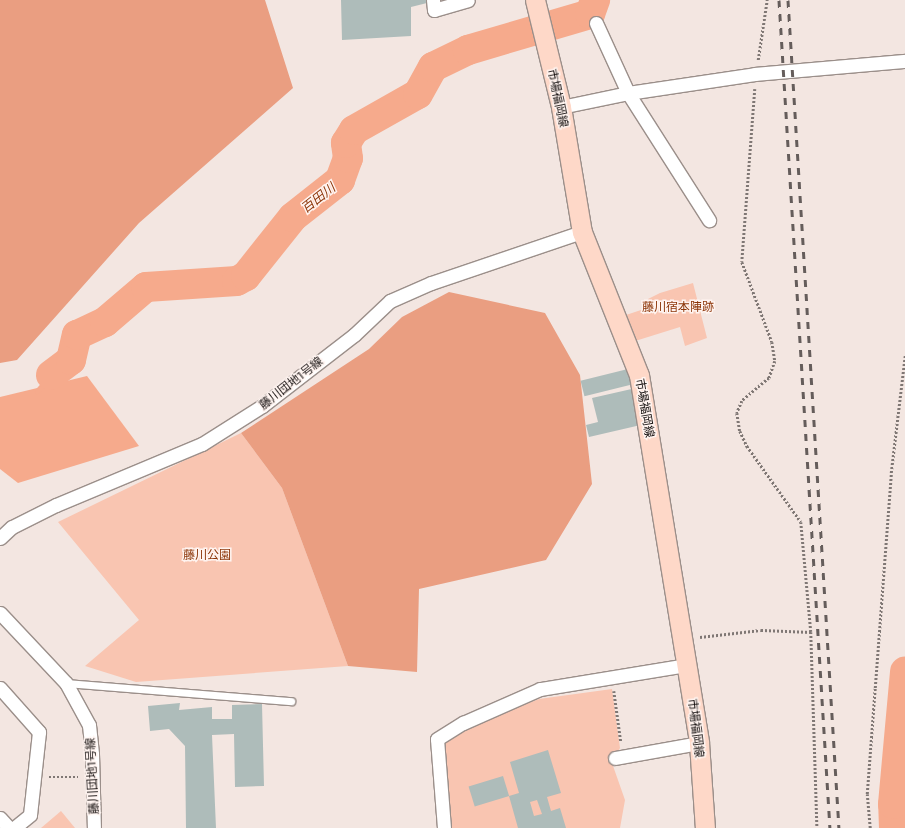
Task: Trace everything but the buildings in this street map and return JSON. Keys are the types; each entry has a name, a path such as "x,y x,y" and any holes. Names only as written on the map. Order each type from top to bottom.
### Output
{"main road":[{"name":"市場福岡線","path":"535,0 558,98 582,232 639,374 699,743 705,828"}],"street":[{"path":"433,0 434,10 468,0"},
{"path":"596,23 628,93 709,220"},
{"path":"558,98 628,93 756,74 905,62"},
{"name":"藤川団地1号線","path":"0,538 12,527 56,505 202,444 262,406 354,335 390,301 431,283 582,232"},
{"name":"藤川団地1号線","path":"0,613 66,683 89,725 92,754 94,828"},
{"path":"444,828 436,739 463,723 540,690 687,665"},
{"path":"0,688 39,732 30,815 14,828"},
{"path":"619,757 699,743"},
{"path":"0,818 9,828"}],"lane":[{"path":"66,683 291,701"}],"path":[{"path":"767,0 756,74 742,262 772,342 775,361 769,378 742,401 737,413 740,431 747,446 801,522 811,632 817,828"},
{"path":"870,828 867,794 891,473 905,355"},
{"path":"683,639 761,630 811,632"},
{"path":"612,678 619,757"},
{"path":"35,778 76,776 80,780"}],"green space":[{"name":"藤川宿本陣跡","path":"693,283 707,338 685,346 680,327 632,342 623,316 650,307 648,299 660,293"},
{"name":"藤川公園","path":"241,433 282,488 348,666 136,682 85,666 139,620 58,522"},
{"path":"612,689 620,748 612,763 625,800 620,828 449,828 442,743 467,727 539,699"},
{"path":"61,811 75,828 41,828"}],"shaded area":[{"path":"0,0 265,0 293,88 139,223 17,360 0,363"},
{"path":"449,292 545,313 580,375 592,484 546,560 419,589 417,672 348,666 282,488 241,433 369,349 402,317"},
{"path":"87,376 139,446 18,483 0,469 0,397"}],"waterway":[{"name":"百田川","path":"51,375 71,360 77,335 105,322 146,287 237,281 246,276 293,217 340,180 348,158 346,143 354,130 418,94 433,67 468,50 590,14 595,0"},
{"path":"37,391 51,375"},
{"path":"894,828 893,804 905,672"}],"railway":[{"path":"779,0 830,828"},
{"path":"788,0 839,828"}]}
